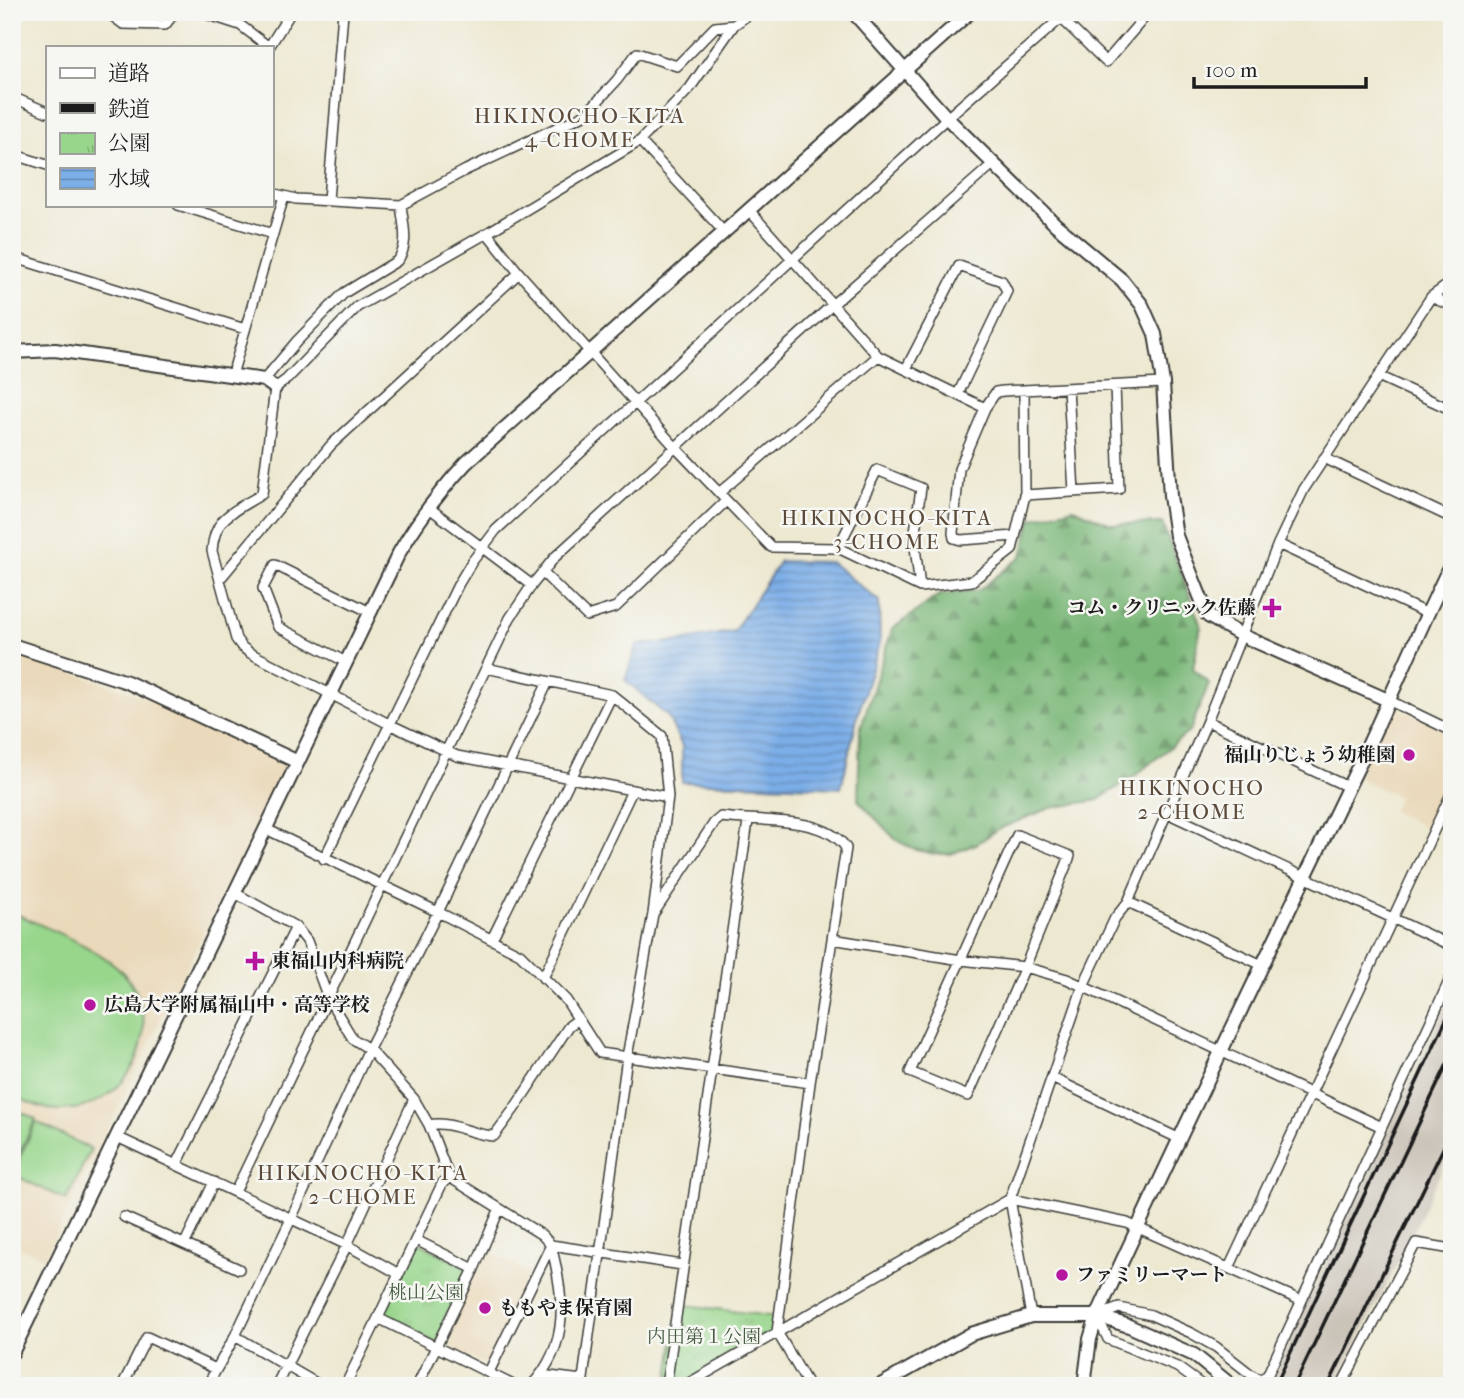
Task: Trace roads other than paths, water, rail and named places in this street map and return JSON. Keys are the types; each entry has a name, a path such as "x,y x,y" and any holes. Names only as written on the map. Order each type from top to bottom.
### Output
{"street":[{"path":"107,12 122,24 164,25 176,12"},
{"path":"200,12 240,25 268,46"},
{"path":"270,46 291,12"},
{"path":"328,200 344,12"},
{"path":"12,352 55,350 232,375 269,384 287,379 356,307 487,233 640,141 690,88 734,25 752,12"},
{"path":"853,12 947,118 1056,225 1122,280 1135,297 1155,334 1163,383 1170,496 1177,536 1208,616 1241,635 1452,731"},
{"path":"12,1353 399,553 428,507 466,463 970,12"},
{"path":"324,859 458,585 483,547 514,512 947,118 1065,16 1106,62 1150,12"},
{"path":"273,193 401,205 466,170 586,114 637,53 677,66 715,27 734,25"},
{"path":"12,97 46,112"},
{"path":"640,141 723,231"},
{"path":"12,154 46,164"},
{"path":"234,1192 510,618 532,585 555,557 832,305 993,164"},
{"path":"232,375 285,196"},
{"path":"401,205 405,241 402,256 344,293 297,341 269,384 262,494 231,513 216,529 212,551 236,639 242,647 330,694 457,756 668,797"},
{"path":"181,206 273,234"},
{"path":"748,209 878,356 985,408"},
{"path":"487,233 519,273 676,448 771,547 838,548 920,587 972,581 1012,550 1026,495 1024,391"},
{"path":"12,257 246,329"},
{"path":"906,369 959,266 1002,281 1007,291 958,394"},
{"path":"220,579 331,445 519,273"},
{"path":"1031,1316 1010,1199 1083,986 1109,930 1128,902 1207,721 1278,544 1304,489 1431,297 1452,282"},
{"path":"1431,297 1452,306"},
{"path":"719,493 878,356"},
{"path":"1378,376 1452,410"},
{"path":"1015,536 961,540 954,538 953,533 959,469 985,408 996,392 1163,383"},
{"path":"1026,495 1119,489 1115,386"},
{"path":"1068,388 1074,492"},
{"path":"1324,458 1452,518"},
{"path":"838,548 877,470 921,488 914,539 920,587"},
{"path":"543,573 587,617 616,607 726,500"},
{"path":"428,507 532,585"},
{"path":"1278,544 1426,613"},
{"path":"1084,1386 1090,1339 1097,1316 1220,1051 1390,701 1426,613 1452,562"},
{"path":"346,662 278,627 263,588 275,565 370,612"},
{"path":"12,645 127,682 298,762"},
{"path":"486,668 612,695 662,736 668,797 653,914 627,1057 582,1383 541,1375"},
{"path":"207,1386 235,1336 369,1049 548,682"},
{"path":"492,939 612,695"},
{"path":"1207,721 1348,787"},
{"path":"543,978 632,791"},
{"path":"1229,1268 1452,792"},
{"path":"1167,813 1452,946"},
{"path":"653,914 714,823 721,817 804,823 831,833 841,840 846,848 810,1083 777,1332 808,1386"},
{"path":"666,1386 748,821"},
{"path":"266,829 520,954 566,1000 600,1053 711,1071 810,1083"},
{"path":"1017,835 1070,856 968,1096 911,1072 961,960 1017,835"},
{"path":"235,894 296,927 307,941 328,998 353,1039 369,1049 414,1100 429,1125 449,1177 542,1235 551,1245 561,1282 559,1342 541,1375 531,1386"},
{"path":"1128,902 1262,965"},
{"path":"177,1164 296,927"},
{"path":"832,939 961,960 1025,967 1083,986 1382,1127"},
{"path":"1097,1316 1119,1308 1151,1315 1200,1337 1253,1376 1260,1379 1267,1376 1452,975"},
{"path":"429,1125 438,1123 484,1136 494,1136 569,1026 577,1020"},
{"path":"1052,1078 1180,1139"},
{"path":"276,1386 347,1245 414,1100"},
{"path":"117,1137 347,1245 399,1274"},
{"path":"345,1386 442,1184 449,1177"},
{"path":"185,1243 214,1182"},
{"path":"684,1386 1010,1199 1138,1227 1300,1300"},
{"path":"417,1386 474,1269 499,1210"},
{"path":"124,1217 239,1269"},
{"path":"416,1240 474,1269"},
{"path":"1341,1386 1416,1243 1452,1249"},
{"path":"551,1245 682,1265"},
{"path":"489,1372 551,1245"},
{"path":"879,1386 971,1334 1031,1316 1097,1316 1138,1329 1194,1355 1232,1386"},
{"path":"1097,1316 1108,1339 1177,1367 1203,1386"},
{"path":"378,1318 515,1386"},
{"path":"235,1336 321,1386"},
{"path":"122,1386 147,1337 216,1370"}],"water":[{"path":"780,561 831,562 879,601 880,643 857,718 841,788 682,782 682,746 668,717 625,680 637,645 681,641 734,631"}],"railway":[{"path":"1275,1386 1452,1007"},
{"path":"1294,1386 1452,1054"},
{"path":"1328,1386 1452,1130"}],"place":[{"name":"コム・クリニック佐藤","path":"1272,608"},
{"name":"福山りじょう幼稚園","path":"1409,755"},
{"name":"東福山内科病院","path":"255,961"},
{"name":"広島大学附属福山中・高等学校","path":"90,1005"},
{"name":"ファミリーマート","path":"1062,1275"},
{"name":"ももやま保育園","path":"485,1308"}],"district":[{"name":"HIKINOCHO-KITA 4-CHOME","path":"580,128"},
{"name":"HIKINOCHO-KITA 3-CHOME","path":"887,530"},
{"name":"HIKINOCHO 2-CHOME","path":"1192,800"},
{"name":"HIKINOCHO-KITA 2-CHOME","path":"363,1185"}],"park label":[{"name":"桃山公園","path":"426,1293"},
{"name":"内田第１公園","path":"704,1337"}]}
